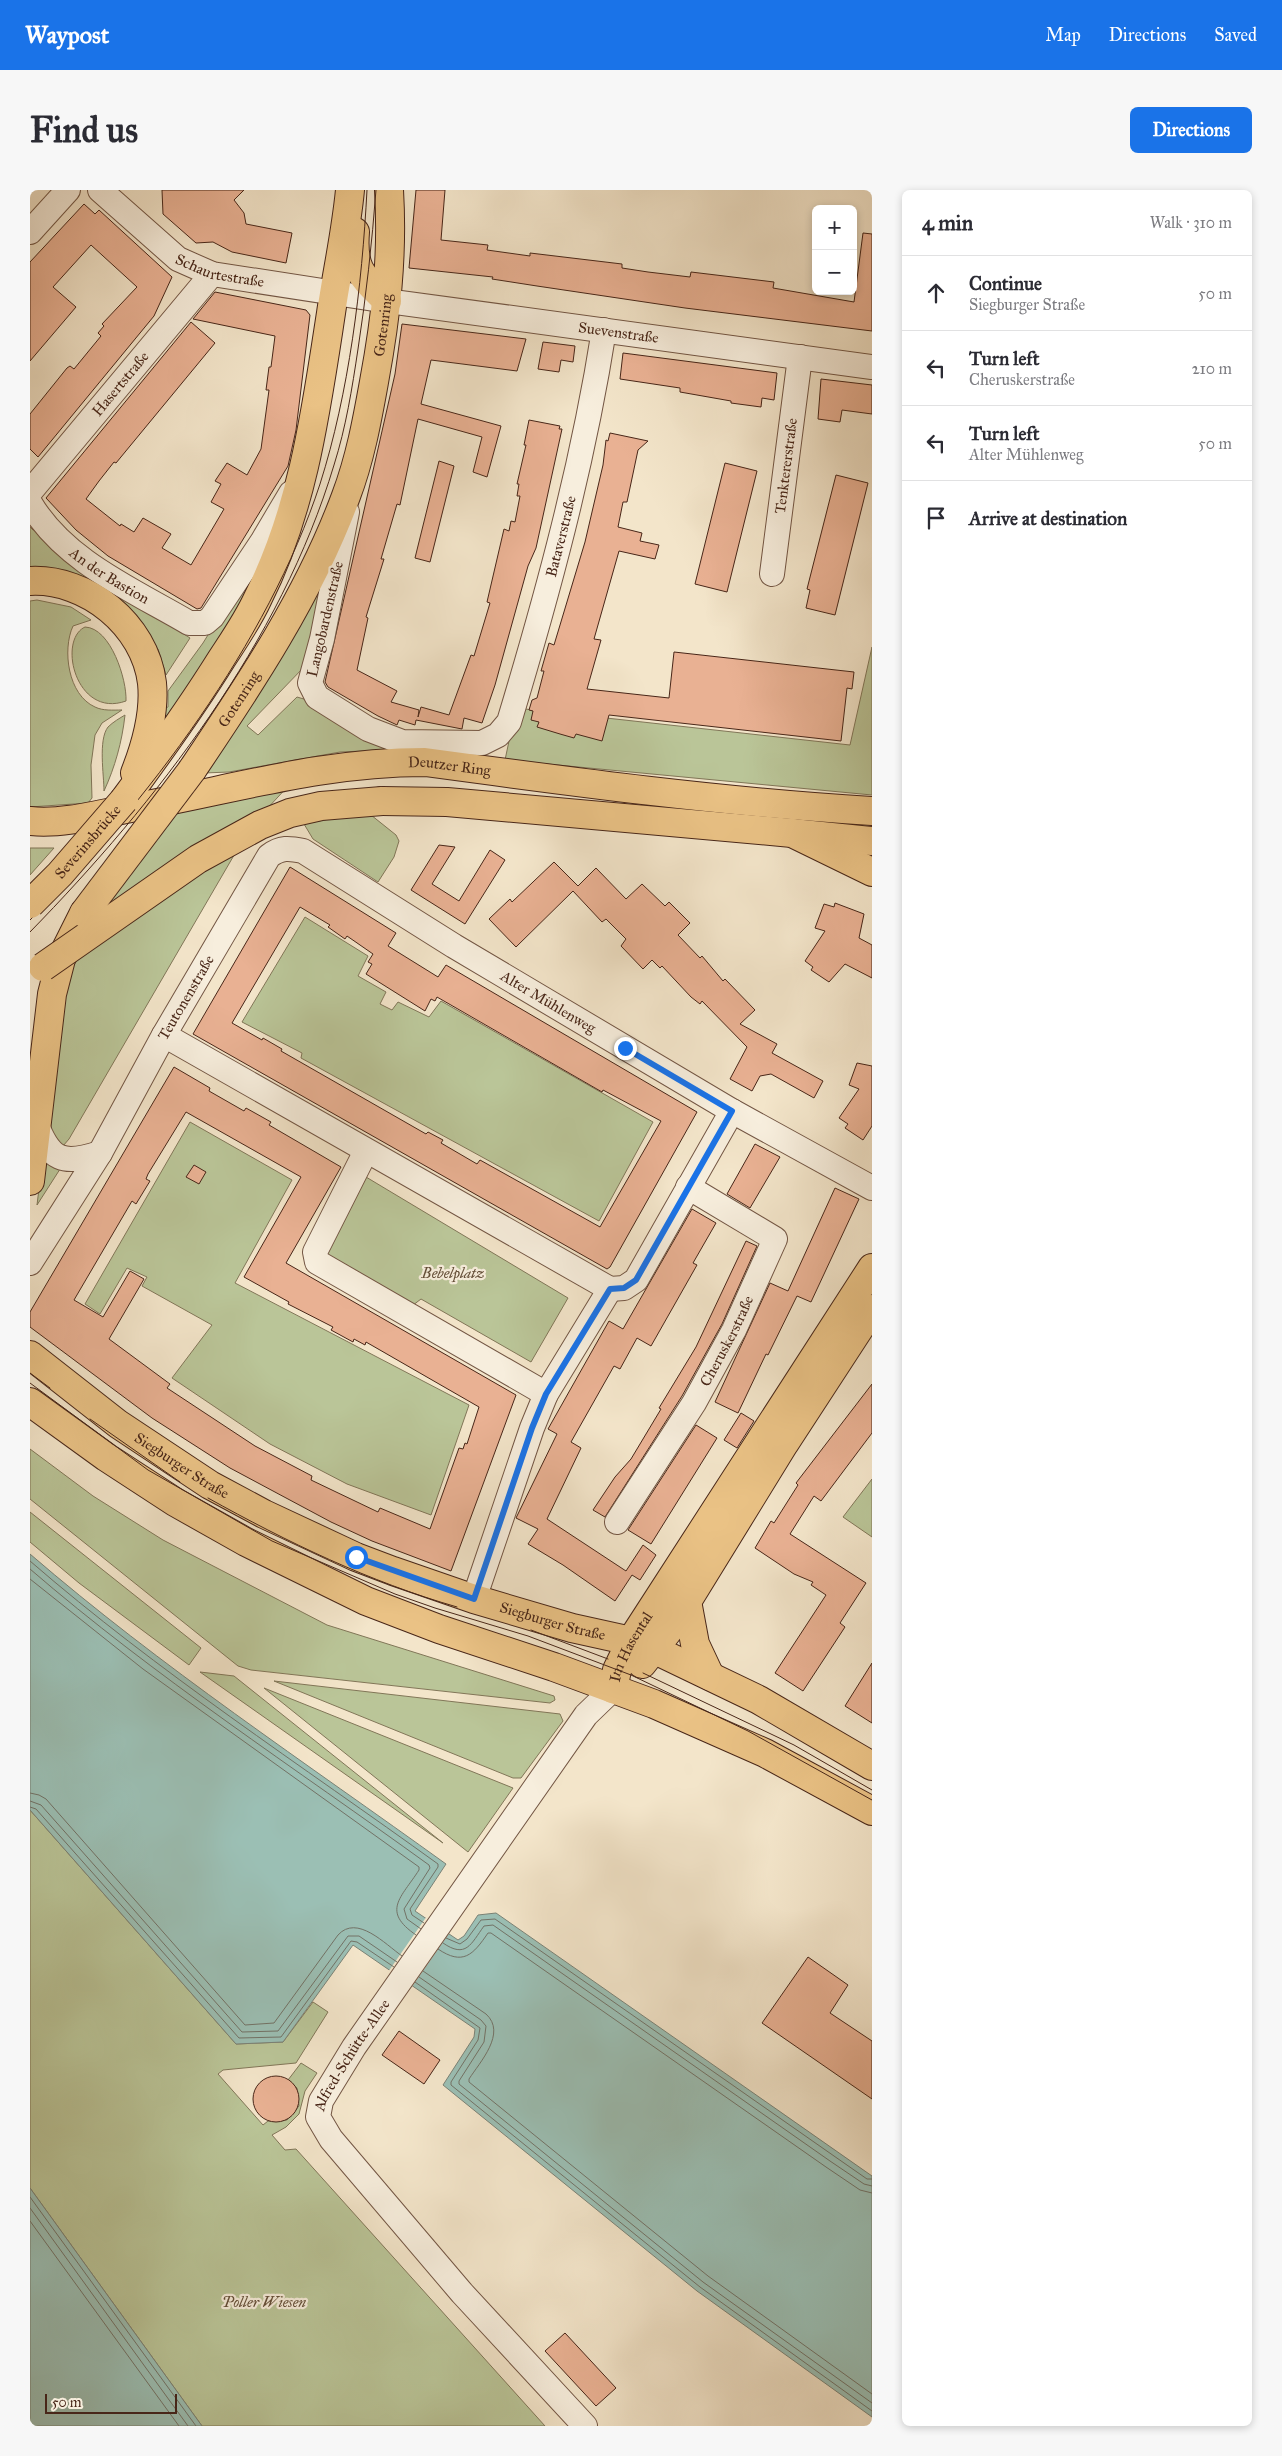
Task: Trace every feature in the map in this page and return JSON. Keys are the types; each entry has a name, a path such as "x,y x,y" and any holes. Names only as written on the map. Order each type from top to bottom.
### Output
{"main road":[{"name":"Gotenring","path":"30,1181 52,994 61,959 84,913 192,770 235,707 291,612 319,558 347,496 365,431 376,299 392,248 389,190"},
{"path":"349,200 355,231 355,263 376,299"},
{"path":"124,800 184,719 258,600 285,533 304,473 317,410 349,200"},
{"path":"355,263 366,270 375,267 392,248"},
{"path":"30,580 62,584 108,606 137,641 146,660 152,683 151,713 137,768 124,800"},
{"name":"Deutzer Ring","path":"30,822 75,818 324,768 402,762 425,762 592,785 808,808 872,811"},
{"name":"Severinsbrücke","path":"30,904 60,874 124,800"},
{"path":"30,976 198,859 260,826 290,814 321,806 382,801 447,802 872,841"},
{"path":"792,833 872,872"},
{"name":"Im Hasental","path":"613,1689 631,1675 872,1268"},
{"name":"Im Hasental","path":"649,1644 688,1601 784,1444 872,1309"},
{"name":"Siegburger Straße","path":"30,1354 118,1424 210,1484 264,1514 356,1557 474,1599 572,1628 649,1644 759,1700 872,1766"},
{"path":"30,1402 106,1457 175,1502 246,1542 366,1601 439,1629 554,1667 654,1704 765,1753 872,1811"},
{"path":"688,1601 695,1644 710,1676"}],"street":[{"path":"30,232 68,190"},
{"name":"Schaurtestraße","path":"100,190 178,259 212,274 376,299"},
{"name":"Hasertstraße","path":"30,492 212,274"},
{"name":"Suevenstraße","path":"376,299 872,367"},
{"name":"Bataverstraße","path":"498,735 509,722 553,573 582,456 604,330"},
{"name":"Tenktererstraße","path":"772,574 800,357"},
{"name":"An der Bastion","path":"30,503 63,543 80,558 188,623 205,623 212,617 262,542 304,473"},
{"name":"Langobardenstraße","path":"347,496 346,520 315,668 310,683 313,691 317,697 368,729 402,742 482,743 498,735"},
{"name":"Alter Mühlenweg","path":"278,849 290,848 303,851 454,946 732,1111 872,1188"},
{"name":"Teutonenstraße","path":"30,1263 100,1153 164,1035 269,856 278,849"},
{"path":"164,1035 610,1289 624,1288 636,1280 732,1111"},
{"path":"36,1123 43,1142 54,1153 68,1161 100,1153"},
{"path":"366,1151 315,1252 317,1262 546,1394"},
{"name":"Cheruskerstraße","path":"617,1522 703,1387 734,1330 775,1239 688,1187"},
{"path":"474,1599 529,1437 546,1394 610,1289"},
{"name":"Alfred-Schütte-Allee","path":"585,2426 462,2293 321,2125 318,2117 321,2101 363,2034 586,1715 613,1689"}],"green space":[{"path":"30,527 33,530 40,529 102,582 190,638 166,675 158,649 153,653 30,569"},
{"path":"274,528 262,568 166,728 161,710 168,707 168,691 203,643"},
{"path":"325,578 305,666 247,726 258,735 297,697 314,702 409,749 340,752 229,772 204,773"},
{"path":"37,600 71,607 91,620 73,626 70,636 68,659 73,682 86,701 95,707 105,710 122,710 102,723 95,735 91,765 92,798 88,803 30,807 30,601"},
{"path":"85,627 103,636 110,645 116,656 124,681 126,701 109,704 95,699 84,689 76,676 72,661 73,647 77,635"},
{"path":"872,647 872,795 505,760 516,708 850,745"},
{"path":"125,715 118,754 104,791 103,740 108,727"},
{"path":"291,783 251,826 69,1139 63,1146 55,1146 46,1129 54,1043 74,962 106,904 179,806"},
{"path":"371,815 396,835 399,841 394,857 378,882 313,839 304,824 339,817"},
{"path":"30,848 54,848 30,875"},
{"path":"305,917 368,956 358,976 386,992 380,1004 392,1010 398,1002 429,1017 441,1001 653,1122 599,1221 301,1058 302,1053 242,1022"},
{"path":"190,1122 292,1180 235,1283 469,1405 431,1515 347,1484 270,1444 172,1378 212,1325 142,1286 147,1277 127,1268 100,1314 85,1304"},
{"path":"43,1156 62,1166 37,1205"},
{"name":"Bebelplatz","path":"361,1174 568,1298 531,1362 421,1299 408,1309 320,1253"},
{"path":"30,1449 93,1496 163,1540 327,1625 554,1696 555,1700 550,1703 251,1670 238,1666 30,1499"},
{"path":"872,1479 872,1537 843,1517"},
{"path":"30,1512 201,1648 189,1665 79,1583 30,1542"},
{"path":"200,1672 234,1676 443,1843"},
{"path":"274,1681 560,1714 563,1721 521,1778 513,1778"},
{"path":"264,1688 513,1788 468,1852"},
{"name":"Poller Wiesen","path":"30,1810 236,2044 283,2042 313,2002 328,2012 296,2063 223,2070 218,2074 263,2125 268,2121 287,2120 299,2106 297,2088 288,2080 301,2063 317,2073 305,2091 299,2114 286,2127 272,2135 285,2150 296,2149 545,2426 202,2426 30,2188"}],"water":[{"path":"30,1554 80,1596 182,1675 446,1864 415,1911 458,1940 464,1936 478,1915 496,1913 872,2176 872,2417 697,2291 443,2085 474,2037 475,2029 353,1945 283,2042 236,2044 30,1810"},
{"path":"30,2188 202,2426 30,2426"}],"pier":[{"path":"427,1916 450,1932 411,1988 388,1972"}],"building":[{"path":"162,190 244,190 234,200 244,213 246,224 292,233 286,263 232,252 213,242 196,243 163,214"},
{"path":"416,190 445,190 441,240 488,245 487,250 530,256 530,253 622,264 622,268 648,272 690,277 691,272 774,282 773,288 854,302 855,295 857,295 857,279 863,233 872,234 872,331 685,308 492,279 493,277 409,268"},
{"path":"84,204 95,214 99,210 172,277 154,316 38,457 30,449 30,414 67,368 70,366 74,369 101,336 98,333 104,326 102,324 137,287 91,245 53,287 76,307 30,361 30,262"},
{"path":"215,292 306,310 310,315 296,430 288,466 201,608 197,609 108,556 76,530 46,498 191,322 215,343 116,463 114,462 86,499 120,526 121,524 134,532 143,518 171,534 162,548 191,565 224,509 211,502 221,484 215,481 227,463 247,475 261,449 269,390 266,390 275,336 193,319"},
{"path":"402,324 526,339 517,371 431,360 421,404 501,426 487,477 473,472 482,437 418,419 400,505 397,504 381,559 384,559 366,617 368,618 357,670 397,691 391,702 419,710 418,717 421,707 449,715 471,655 474,656 490,603 487,602 504,529 509,531 511,521 515,522 520,496 517,496 519,484 517,484 526,445 524,445 529,420 560,426 559,429 562,429 536,548 528,566 495,685 482,723 464,718 462,729 416,720 415,725 399,720 397,725 328,687 325,682 395,374"},
{"path":"543,342 575,346 573,362 561,360 559,372 538,369"},
{"path":"623,353 777,373 774,400 762,398 761,407 731,403 731,401 680,392 680,388 620,379"},
{"path":"821,379 872,385 872,414 842,410 840,422 818,419"},
{"path":"610,433 648,441 638,450 627,502 623,502 618,527 642,533 640,541 659,545 655,559 619,551 594,639 601,640 587,689 669,698 674,652 854,672 852,689 847,688 841,741 609,715 602,741 576,734 574,738 560,734 537,727 539,722 531,720 533,711 529,710 532,700 537,698 544,671 541,671 549,643 554,645 585,542 603,465 606,440 608,441"},
{"path":"439,461 454,466 430,562 415,558"},
{"path":"725,463 757,471 727,592 695,584"},
{"path":"836,475 868,483 835,615 806,608 810,590 807,589"},
{"path":"439,845 455,847 432,884 459,901 490,850 505,860 465,924 411,890"},
{"path":"554,862 578,886 596,868 626,899 642,884 665,906 669,902 690,923 678,935 700,958 702,956 723,981 725,979 755,1010 740,1024 777,1044 772,1053 823,1081 814,1098 771,1074 760,1076 752,1091 730,1079 747,1047 702,1001 700,1004 691,997 662,966 660,968 652,960 643,969 621,946 626,939 606,919 602,922 573,891 516,947 489,919 510,899 512,902"},
{"path":"290,867 396,933 388,946 438,977 446,965 697,1112 610,1267 607,1269 193,1034","holes":["300,907 330,925 328,927 345,939 347,936 373,954 368,962 372,964 366,974 425,1011 431,999 435,1001 437,997 602,1092 603,1090 661,1121 600,1227 480,1160 477,1164 441,1143 443,1140 428,1132 426,1134 281,1051 282,1049 263,1038 262,1040 232,1023"]},
{"path":"835,903 864,914 859,938 872,945 872,978 845,964 829,982 811,970 813,967 805,961 825,931 815,928 824,904 834,907"},
{"path":"857,1063 872,1066 872,1126 863,1140 845,1128 848,1124 839,1118 859,1089 849,1085"},
{"path":"174,1067 210,1088 209,1091 244,1111 246,1108 271,1122 269,1125 341,1167 286,1263 516,1395 451,1571 372,1541 331,1522 230,1468 152,1418 30,1327 30,1312","holes":["186,1112 301,1177 244,1277 289,1302 288,1304 333,1327 331,1330 353,1342 354,1339 365,1345 366,1342 479,1407 467,1444 465,1443 463,1449 459,1448 430,1529 380,1508 378,1512 311,1480 312,1476 255,1446 167,1388 170,1384 109,1339 144,1279 130,1271 103,1317 74,1300 132,1201 136,1204 150,1181 146,1179 148,1174"]},
{"path":"755,1144 780,1157 750,1208 727,1194"},
{"path":"194,1165 206,1172 199,1184 186,1177"},
{"path":"835,1188 859,1199 811,1302 797,1296 768,1355 766,1354 738,1413 715,1402 770,1283 788,1291"},
{"path":"692,1209 716,1223 693,1263 697,1265 651,1346 637,1338 620,1369 614,1366 571,1442 581,1448 547,1519 626,1571 643,1545 656,1555 640,1580 632,1575 615,1601 563,1565 528,1544 538,1529 516,1518 557,1434 548,1429 609,1321 623,1329"},
{"path":"746,1241 757,1246 722,1324 682,1396 605,1517 593,1510 615,1477 631,1459 661,1409 659,1408 696,1347"},
{"path":"872,1384 872,1433 821,1501 814,1496 790,1534 866,1583 840,1623 845,1627 803,1691 775,1673 826,1595 811,1585 813,1582 794,1574 755,1548 771,1521 774,1523 798,1485 796,1483"},
{"path":"741,1413 754,1421 737,1448 724,1440"},
{"path":"696,1425 717,1438 651,1544 628,1530"},
{"path":"872,1663 872,1723 845,1706"},
{"path":"808,1957 848,1985 830,2013 872,2041 872,2099 762,2023"},
{"path":"399,2031 440,2060 424,2084 382,2055"},
{"path":"276,2076 289,2080 295,2086 299,2099 295,2112 289,2118 276,2122 263,2118 257,2112 253,2099 257,2086 263,2080"},
{"path":"565,2333 616,2388 596,2406 545,2351"}],"tram line":[{"path":"30,920 117,825 159,773 199,718 236,661 269,603 297,544 320,484 339,413 358,301 367,190"},
{"path":"30,932 124,829 168,774 210,716 248,656 282,594 311,531 342,436 361,329 369,270 376,190"},
{"path":"30,1373 50,1388"},
{"path":"30,1383 148,1470 272,1541 395,1594 528,1636 631,1675 748,1731 872,1800"},
{"path":"90,1419 180,1482"},
{"path":"208,1498 329,1560 392,1586 457,1607"},
{"path":"531,1630 608,1659"},
{"path":"643,1673 794,1745 872,1790"}],"route":[{"path":"356,1557 474,1599 532,1428 546,1394 610,1289 624,1288 636,1280 732,1111 625,1048"}]}
